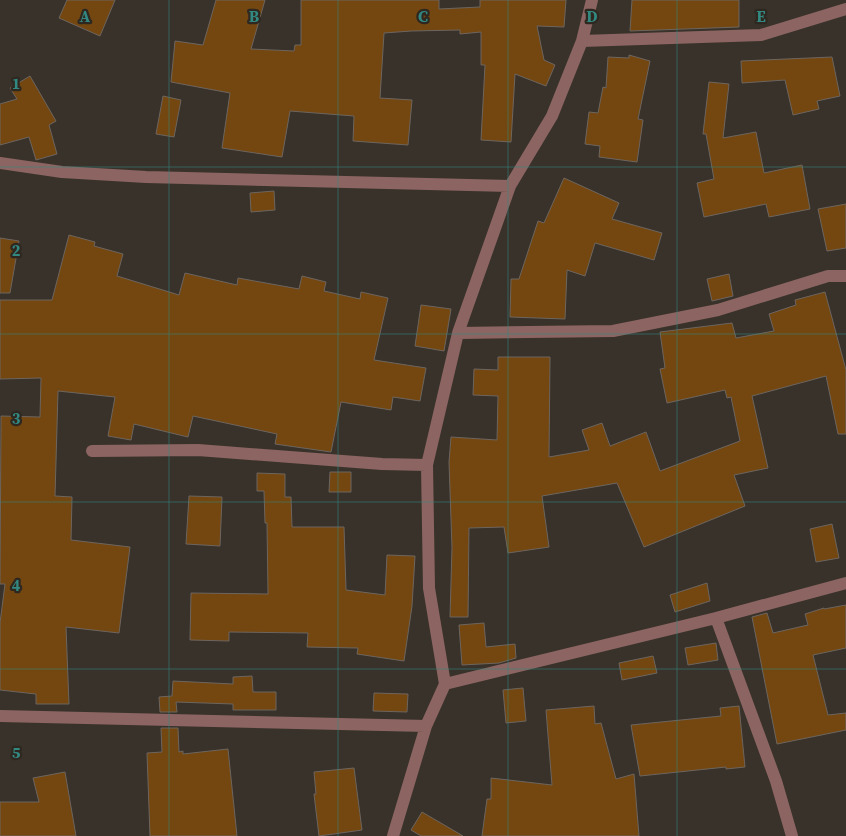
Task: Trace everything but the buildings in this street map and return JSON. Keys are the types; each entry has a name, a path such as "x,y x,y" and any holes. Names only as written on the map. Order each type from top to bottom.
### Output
{"street":[{"path":"393,836 426,726 444,684 429,588 427,465 458,333 510,186 552,116 582,41 592,0"},
{"path":"582,41 761,35 846,10"},
{"path":"0,163 62,172 146,177 510,186"},
{"path":"458,333 613,331 718,310 828,276 846,276"},
{"path":"92,451 198,450 382,464 427,465"},
{"path":"444,684 716,618 846,583"},
{"path":"716,618 776,781 792,836"},
{"path":"0,716 426,726"}]}
